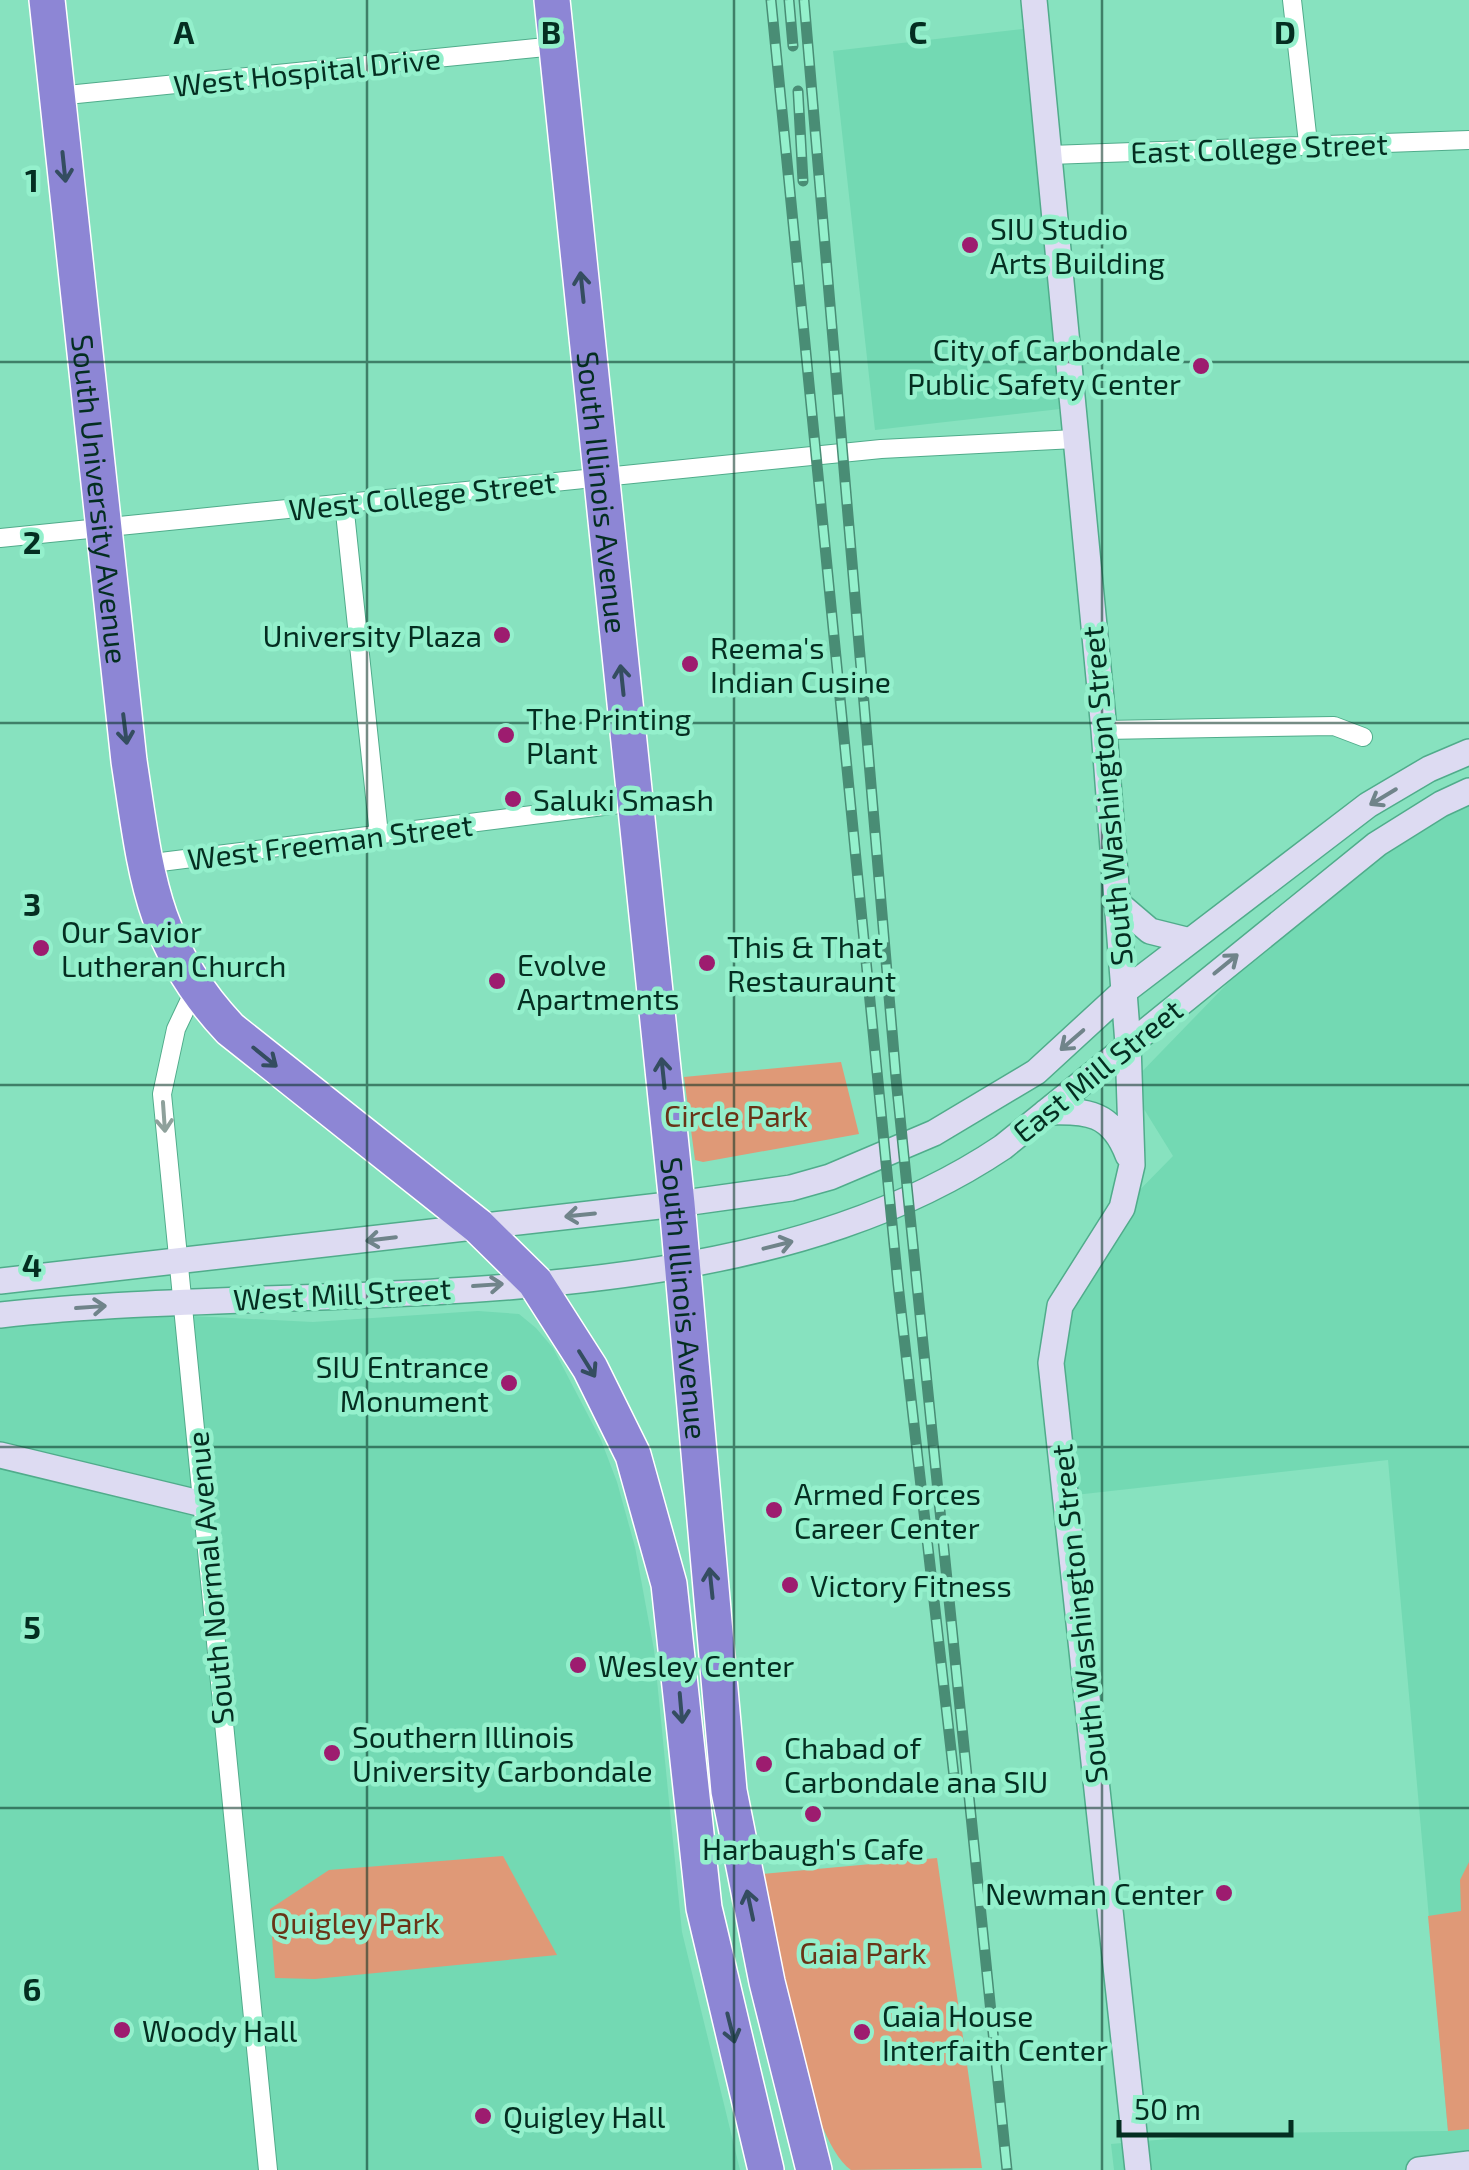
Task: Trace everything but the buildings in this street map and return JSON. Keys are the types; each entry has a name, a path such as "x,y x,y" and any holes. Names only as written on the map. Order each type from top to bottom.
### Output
{"highway":[{"name":"South University Avenue","path":"47,0 101,528 144,864 172,955 194,991"},
{"name":"South Illinois Avenue","path":"552,0 683,1264 692,1410 732,1806 766,1982 814,2170"},
{"path":"194,991 230,1029 478,1226 535,1282 602,1390 648,1501 669,1584 704,1908 766,2170"}],"main road":[{"name":"South Washington Street","path":"1034,0 1104,730 1128,1044 1132,1165 1122,1208 1060,1306 1051,1363 1138,2170"},
{"name":"East Mill Street","path":"677,1204 803,1184 934,1133 1036,1072 1122,993 1368,806 1429,769 1469,752"},
{"name":"East Mill Street","path":"683,1264 837,1230 958,1177 1046,1112 1377,844 1440,804 1469,792"},
{"path":"1116,902 1150,931 1190,942"},
{"path":"1046,1112 1084,1110 1105,1117 1122,1138 1132,1165"},
{"name":"West Mill Street","path":"0,1280 677,1204"},
{"name":"West Mill Street","path":"0,1314 181,1300 535,1282 683,1264"},
{"path":"0,1455 203,1504"},
{"path":"1419,2170 1469,2164"}],"street":[{"path":"1292,0 1308,144"},
{"name":"West Hospital Drive","path":"57,96 556,46"},
{"name":"East College Street","path":"1050,154 1469,140"},
{"name":"West College Street","path":"0,538 844,453 1075,440"},
{"path":"344,503 379,834"},
{"path":"1104,730 1334,726 1363,737"},
{"name":"West Freeman Street","path":"144,864 635,802"},
{"name":"South Normal Avenue","path":"194,991 176,1029 162,1094 268,2170"}],"shaded area":[{"path":"1023,29 1060,409 875,430 833,51"},
{"path":"1469,791 1469,2170 1114,2170 1111,2144 1237,2133 1448,2131 1388,1460 1066,1496 1051,1363 1083,1265 1122,1208 1173,1156 1129,1085 1318,890"},
{"name":"Southern Illinois University Carbondale","path":"478,1311 519,1314 553,1348 601,1440 617,1482 635,1547 654,1650 682,1932 740,2170 0,2170 0,1324 152,1314 313,1322"}],"green space":[{"name":"Circle Park","path":"841,1062 859,1134 703,1162 695,1160 684,1077"},
{"name":"Quigley Park","path":"503,1856 557,1955 315,1979 275,1978 270,1909 329,1870"},
{"name":"Gaia Park","path":"937,1858 982,2168 851,2170 834,2151 805,2078 761,1874"},
{"path":"1469,1862 1469,2129 1448,2131 1428,1916 1461,1911 1460,1880"}],"railway":[{"path":"771,0 898,1284 955,1785"},
{"path":"789,0 793,46"},
{"path":"804,0 896,1078 1007,2170"},
{"path":"798,91 803,181"}],"place":[{"name":"SIU Studio Arts Building","path":"970,245"},
{"name":"City of Carbondale Public Safety Center","path":"1201,366"},
{"name":"University Plaza","path":"502,635"},
{"name":"Reema's Indian Cusine","path":"690,664"},
{"name":"The Printing Plant","path":"506,735"},
{"name":"Saluki Smash","path":"513,799"},
{"name":"Our Savior Lutheran Church","path":"41,948"},
{"name":"This & That Restauraunt","path":"707,963"},
{"name":"Evolve Apartments","path":"497,981"},
{"name":"SIU Entrance Monument","path":"509,1383"},
{"name":"Armed Forces Career Center","path":"774,1510"},
{"name":"Victory Fitness","path":"790,1585"},
{"name":"Wesley Center","path":"578,1665"},
{"name":"Southern Illinois University Carbondale","path":"332,1753"},
{"name":"Chabad of Carbondale ana SIU","path":"764,1764"},
{"name":"Harbaugh's Cafe","path":"813,1814"},
{"name":"Newman Center","path":"1224,1893"},
{"name":"Woody Hall","path":"122,2030"},
{"name":"Gaia House Interfaith Center","path":"862,2032"},
{"name":"Quigley Hall","path":"483,2116"}]}
